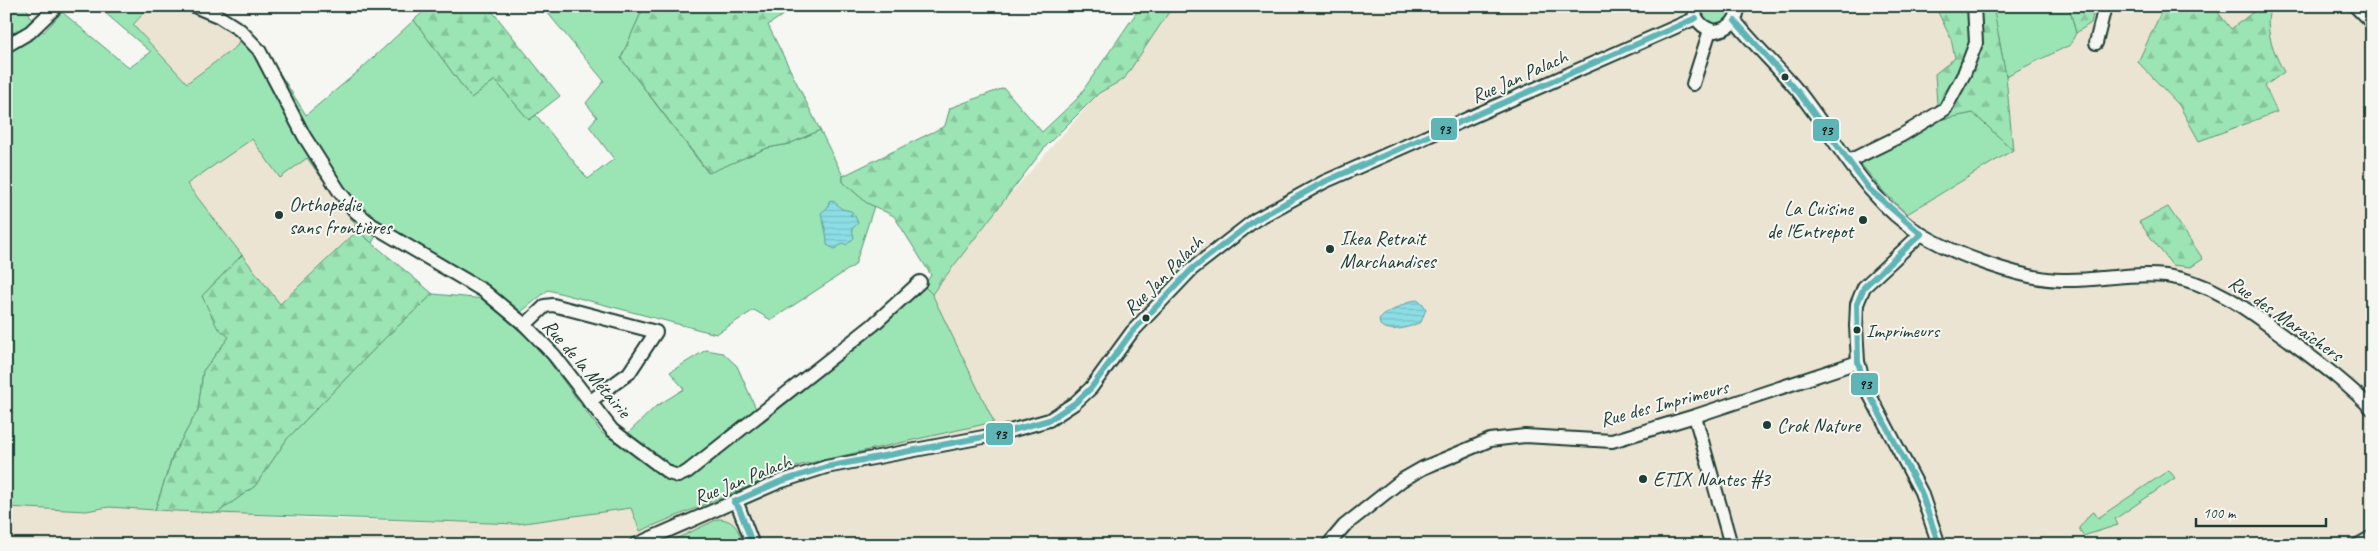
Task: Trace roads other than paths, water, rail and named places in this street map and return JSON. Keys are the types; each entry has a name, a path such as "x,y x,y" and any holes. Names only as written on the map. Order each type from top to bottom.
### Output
{"street":[{"path":"6,46 30,32 57,6"},
{"name":"Rue de la Métairie","path":"194,6 218,16 240,30 258,50 304,136 339,191 355,211 372,225 484,291 525,325 554,355 612,430 669,473 678,476 687,472 873,325 920,282"},
{"path":"1710,30 1726,28 1735,21 1738,6"},
{"path":"1849,161 1902,135 1945,109 1964,74 1976,43 1974,6"},
{"path":"2096,43 2105,6"},
{"path":"2355,6 2372,23"},
{"path":"1695,12 1710,30"},
{"name":"Rue Jan Palach","path":"635,545 779,482 826,467 999,434 1049,420 1074,403 1091,388 1132,332 1192,268 1255,220 1324,182 1695,12"},
{"name":"Rue des Maraîchers","path":"1735,21 1799,93 1869,189 1921,234 1981,261 2034,278 2062,280 2127,274 2167,276 2205,286 2229,298 2285,338 2350,387 2372,409"},
{"path":"1694,84 1710,30"},
{"path":"1921,234 1864,287 1857,304 1858,362 1865,386 1921,492 1938,545"},
{"path":"525,325 545,306 553,305 656,332 629,373 589,402"},
{"name":"Rue des Imprimeurs","path":"1328,545 1344,526 1402,480 1423,468 1490,440 1508,436 1525,436 1612,441 1695,416 1858,362"},
{"path":"1695,416 1732,545"},
{"path":"734,502 753,545"},
{"path":"2358,545 2372,537"}],"water":[{"path":"832,200 842,209 851,211 853,213 850,215 855,216 858,223 852,229 854,238 846,245 843,243 835,249 827,245 821,213 828,207 829,201"},
{"path":"1417,300 1426,309 1421,322 1406,328 1395,329 1384,328 1380,325 1379,319 1383,315 1411,301"}],"place":[{"name":"Orthopédie sans frontières","path":"279,215"},
{"name":"La Cuisine de l'Entrepot","path":"1863,220"},
{"name":"Ikea Retrait Marchandises","path":"1330,249"},
{"name":"Imprimeurs","path":"1857,330"},
{"name":"Crok Nature","path":"1767,425"},
{"name":"ETIX Nantes #3","path":"1643,479"}]}
